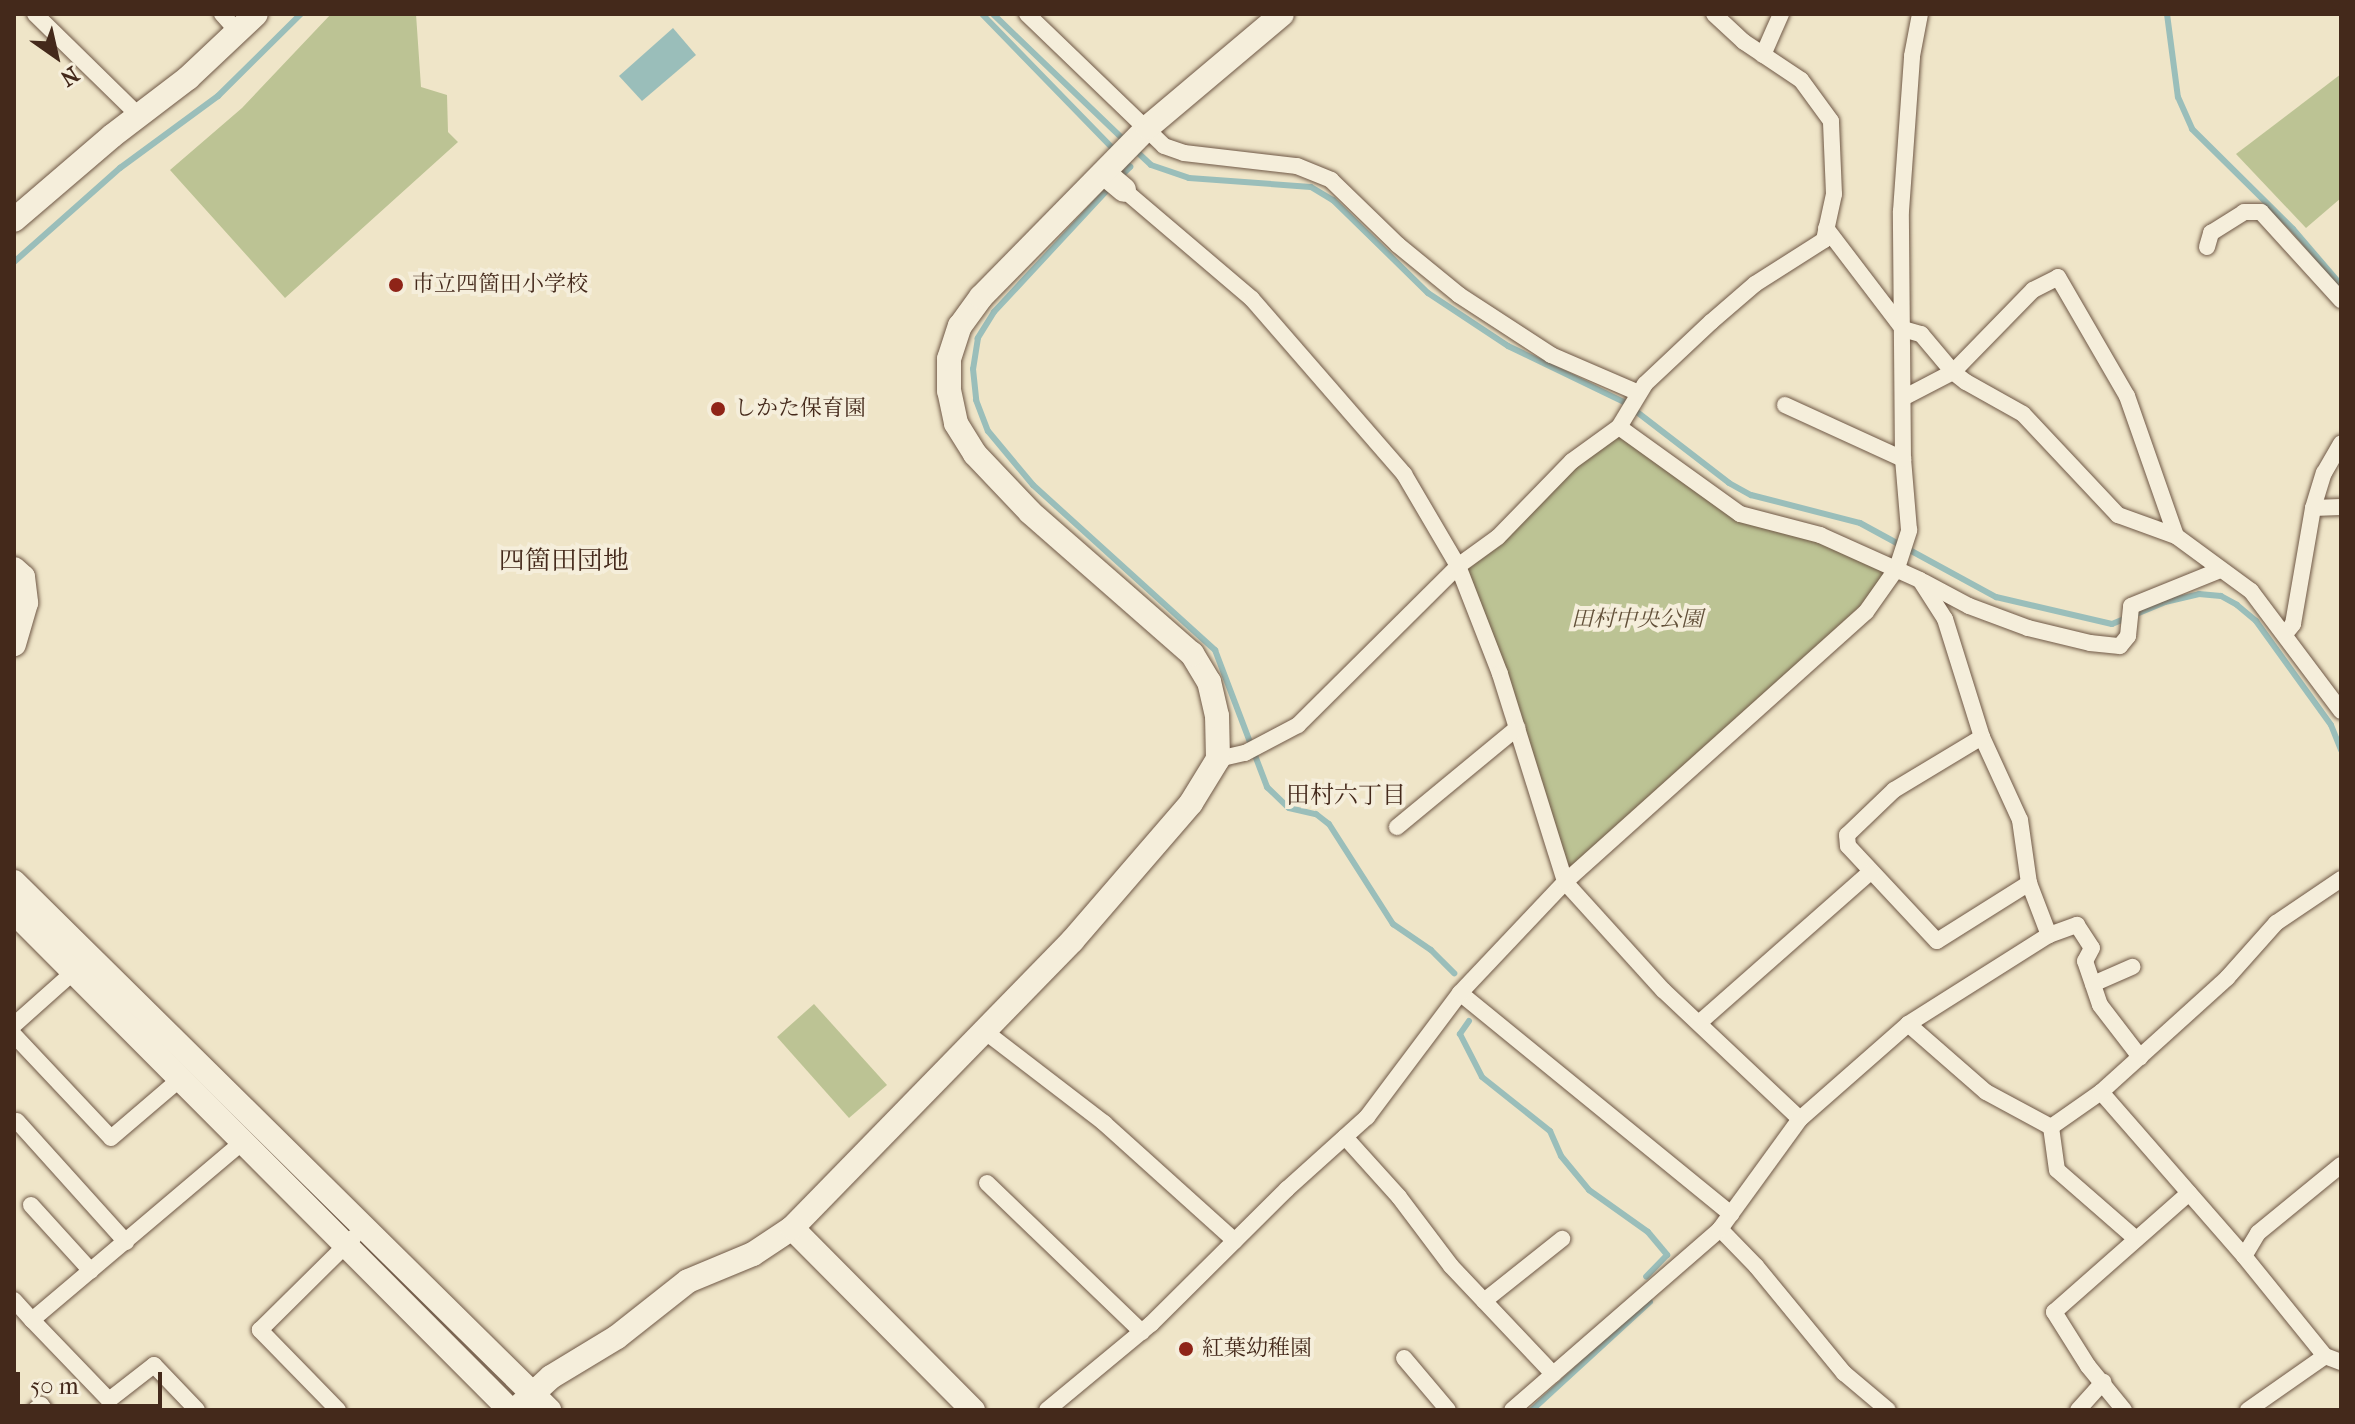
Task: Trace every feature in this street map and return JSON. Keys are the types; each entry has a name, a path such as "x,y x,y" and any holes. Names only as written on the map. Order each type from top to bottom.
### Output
{"street":[{"path":"35,14 139,116"},
{"path":"15,218 188,78 230,23 256,14"},
{"path":"1027,14 1144,132 1164,146 1184,153 1297,166 1331,180 1398,245 1459,295 1551,355 1638,395"},
{"path":"519,1404 617,1337 688,1281 753,1254 792,1228 856,1167 983,1030 1072,941 1191,803 1218,759 1217,716 1209,682 1192,654 1012,495 975,454 956,423 949,391 949,359 960,326 981,297 1144,132 1282,14"},
{"path":"1218,759 1245,753 1298,725 1458,566 1498,537 1572,461 1621,423 1645,384 1755,284 1824,240 1834,194 1831,121 1801,80 1763,55 1714,14"},
{"path":"1763,55 1781,14"},
{"path":"1047,1410 1142,1332 1367,1117 1460,993 1565,882 1866,612 1897,568 1907,536 1903,459 1901,211 1912,56 1920,14"},
{"path":"1110,166 1124,190 1252,299 1404,474 1458,566 1517,728 1565,882 1663,990 1800,1119"},
{"path":"2207,247 2211,233 2244,212 2261,212 2341,300"},
{"path":"1826,228 1903,329 1921,334 1953,372 2023,414 2118,515 2176,536 2251,591 2340,706"},
{"path":"1903,398 1953,372 2033,290 2058,277 2127,396 2176,536"},
{"path":"1785,405 1903,459"},
{"path":"1621,423 1740,514 1820,535 1897,568 1969,606 2028,628 2090,643 2120,646 2128,636 2131,606 2220,570"},
{"path":"2285,634 2293,624 2313,508 2324,473 2341,444"},
{"path":"2313,508 2341,507"},
{"path":"14,569 23,577 26,603 14,644"},
{"path":"1920,580 1945,619 1982,737 2020,820 2029,883 2049,935"},
{"path":"1397,827 1517,728"},
{"path":"1982,737 1894,790 1847,835 1848,846 1937,941 2029,883"},
{"path":"1699,1023 1870,872"},
{"path":"2051,1127 2101,1092 2140,1057 2227,978 2276,923 2341,879"},
{"path":"14,882 180,1079 345,1245 519,1404 549,1410"},
{"path":"14,912 82,965 366,1226 519,1404"},
{"path":"1512,1410 1720,1229 1800,1119 1908,1024 2049,935 2077,925 2092,948 2085,961 2100,1005 2140,1057"},
{"path":"14,1025 82,965"},
{"path":"2093,984 2132,967"},
{"path":"1460,993 1731,1214"},
{"path":"1908,1024 1986,1092 2051,1127"},
{"path":"983,1030 1104,1123 1235,1241"},
{"path":"14,1035 111,1138 180,1079"},
{"path":"2101,1092 2333,1359 2248,1410"},
{"path":"17,1121 126,1242"},
{"path":"2051,1127 2057,1170 2136,1239"},
{"path":"1345,1137 1484,1301 1553,1374"},
{"path":"32,1320 244,1141"},
{"path":"2244,1256 2258,1233 2341,1165"},
{"path":"987,1183 1142,1332"},
{"path":"2124,1410 2054,1312 2189,1193"},
{"path":"31,1205 91,1271"},
{"path":"338,1410 260,1330 366,1226"},
{"path":"792,1228 973,1410"},
{"path":"1720,1229 1756,1266 1844,1373 1888,1410"},
{"path":"1484,1301 1562,1239"},
{"path":"14,1300 103,1405 154,1365 197,1410"},
{"path":"1404,1358 1448,1410"},
{"path":"2078,1410 2103,1382"},
{"path":"35,1410 41,1405 45,1410"}],"green space":[{"path":"331,14 416,14 421,87 447,95 448,132 458,142 285,298 170,170 242,108"},
{"path":"2341,74 2341,198 2306,228 2236,154"},
{"name":"田村中央公園","path":"1618,436 1735,520 1817,541 1886,571 1860,606 1570,871 1508,674 1468,569 1501,545 1577,465"},
{"path":"814,1004 887,1085 849,1118 777,1037"}],"water":[{"path":"673,28 696,55 642,101 619,76"}],"waterway":[{"path":"14,262 120,168 218,96 301,14"},
{"path":"982,14 1116,152"},
{"path":"993,14 1126,142"},
{"path":"2167,14 2178,97 2192,129 2293,229 2341,285"},
{"path":"1134,149 1151,165 1189,178 1311,187 1333,200 1428,293 1508,346 1624,402 1729,483 1751,495 1860,523 1996,597 2112,624 2165,602 2199,594 2221,596 2256,621 2331,725 2341,750"},
{"path":"1119,178 1130,167 1124,160"},
{"path":"1111,186 994,312 978,338 973,369 976,400 988,431 1033,485 1215,650 1267,787 1289,808 1316,814 1329,824 1393,924 1431,950 1454,973"},
{"path":"1469,1021 1460,1034 1482,1077 1550,1131 1561,1156 1589,1190 1648,1232 1667,1255 1646,1277"},
{"path":"1532,1410 1650,1302"}],"place":[{"name":"市立四箇田小学校","path":"396,285"},
{"name":"しかた保育園","path":"718,409"},
{"name":"紅葉幼稚園","path":"1186,1349"}],"district":[{"name":"四箇田団地","path":"564,561"},
{"name":"田村六丁目","path":"1346,796"}]}
